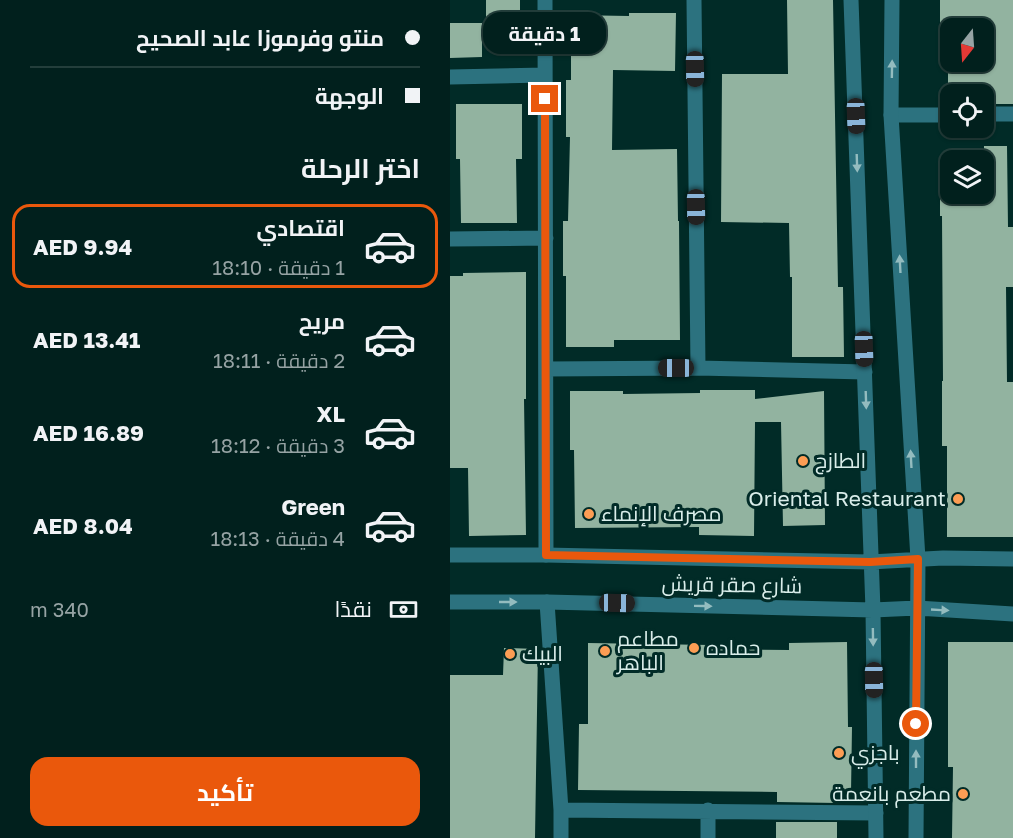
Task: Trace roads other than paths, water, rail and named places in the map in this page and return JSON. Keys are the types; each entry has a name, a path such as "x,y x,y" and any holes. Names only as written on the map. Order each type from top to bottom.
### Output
{"street":[{"path":"545,0 546,555"},
{"path":"694,0 698,368"},
{"path":"851,0 873,610 876,838"},
{"path":"892,0 891,115 918,559 916,838"},
{"path":"450,76 545,75"},
{"path":"994,114 1013,114"},
{"path":"891,115 940,115"},
{"path":"450,239 546,238"},
{"path":"546,369 698,368 865,372"},
{"name":"شارع صقر قريش","path":"450,555 870,562 918,559 1013,559"},
{"name":"شارع صقر قريش","path":"450,602 547,602 873,610 917,608 1013,614"},
{"path":"547,602 561,838"},
{"path":"561,810 876,813"},
{"path":"708,810 708,838"}],"place":[{"name":"الطازج","path":"803,461"},
{"name":"Oriental Restaurant","path":"958,499"},
{"name":"مصرف الإنماء","path":"589,514"},
{"name":"حماده","path":"694,648"},
{"name":"مطاعم الباهر","path":"605,651"},
{"name":"البيك","path":"510,654"},
{"name":"باجزي","path":"839,753"},
{"name":"مطعم بانعمة","path":"963,794"}]}
